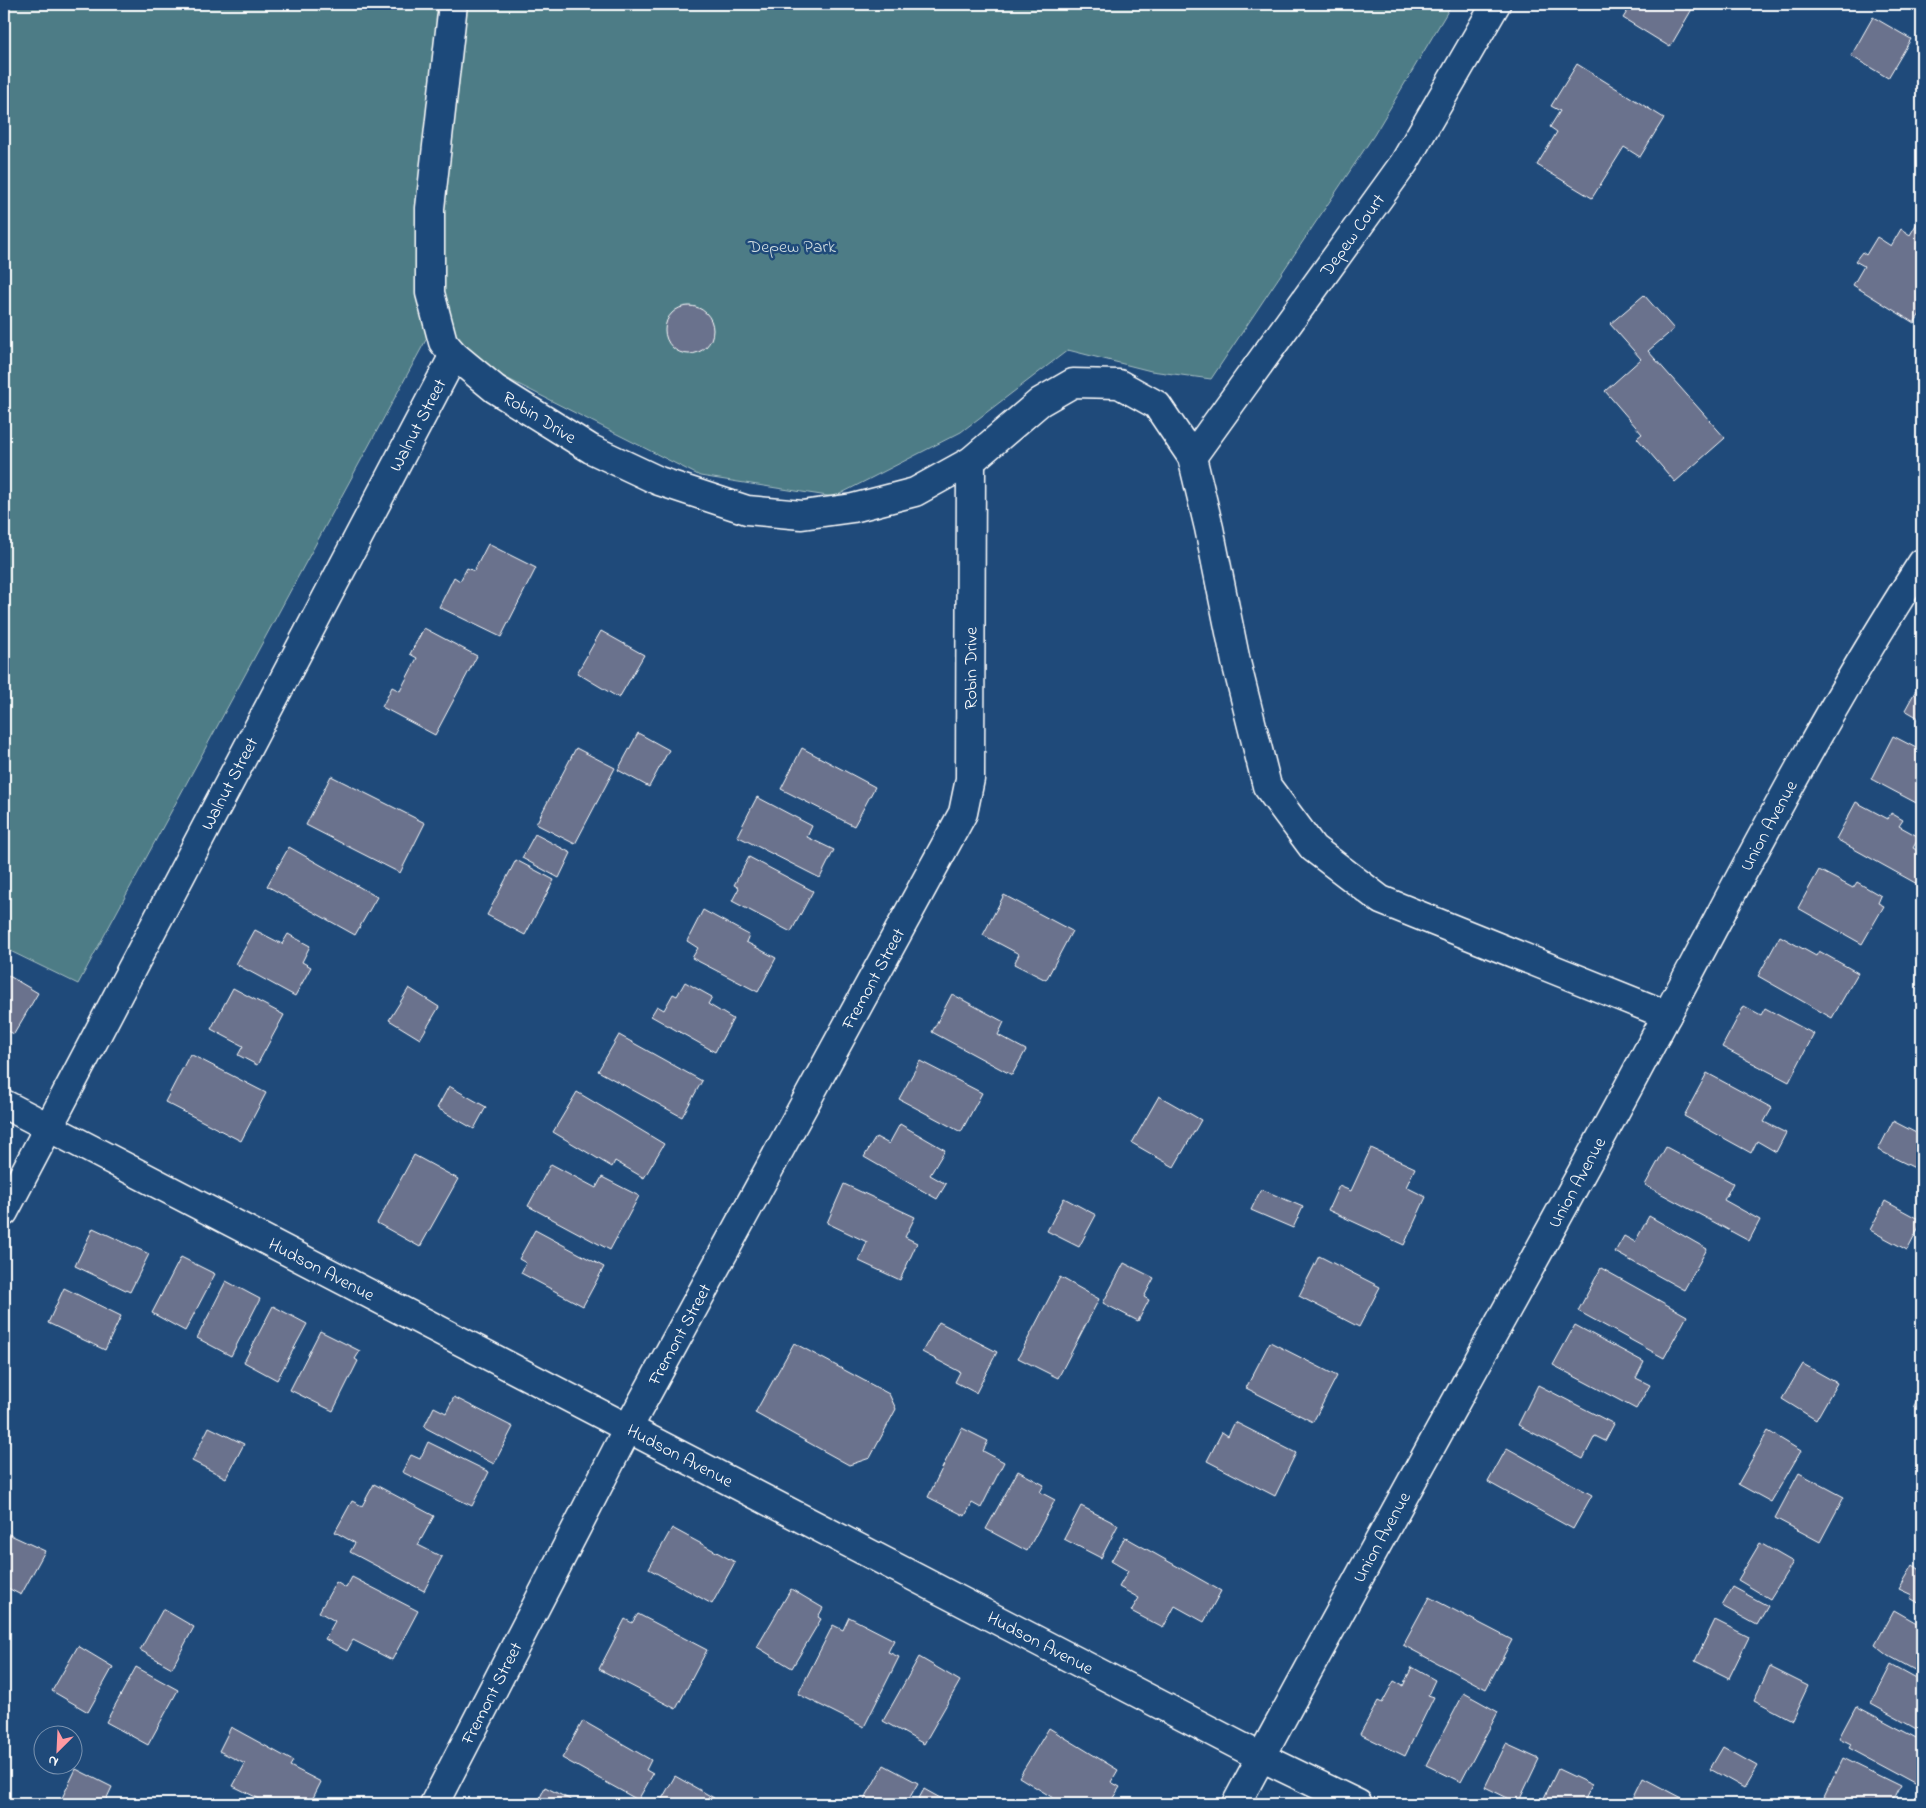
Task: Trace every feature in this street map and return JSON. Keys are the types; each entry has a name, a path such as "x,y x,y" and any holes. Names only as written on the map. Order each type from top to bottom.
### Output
{"street":[{"name":"Robin Drive","path":"453,4 430,208 430,293 443,342 454,355 495,389 591,449 659,481 747,510 802,515 853,508 915,492 971,461 1040,402 1073,383 1119,384 1156,405 1192,457"},
{"name":"Depew Court","path":"1192,457 1404,163 1496,4"},
{"name":"Walnut Street","path":"4,1212 454,355"},
{"path":"1192,457 1209,528 1236,662 1267,786 1313,848 1381,900 1668,1015"},
{"name":"Robin Drive","path":"934,869 963,813 970,779 971,461"},
{"name":"Union Avenue","path":"1236,1804 1668,1015 1794,776 1873,639 1922,563"},
{"name":"Fremont Street","path":"434,1804 627,1430 934,869"},
{"name":"Hudson Avenue","path":"4,1104 627,1430 1261,1757 1358,1804"}],"green space":[{"name":"Depew Park","path":"4,4 1452,4 1374,135 1211,379 1151,371 1068,350 961,432 834,497 700,476 427,338 78,984 4,948"}],"building":[{"path":"1632,4 1695,4 1670,47 1623,18"},
{"path":"1873,17 1911,39 1888,78 1851,56"},
{"path":"1577,64 1664,118 1640,157 1624,147 1592,198 1537,165 1557,132 1550,127 1560,111 1551,106"},
{"path":"1920,218 1922,220 1922,311 1914,323 1853,285 1864,266 1855,261 1862,252 1866,255 1877,237 1891,246 1901,229 1910,235"},
{"path":"1644,295 1674,329 1648,351 1725,438 1675,482 1637,438 1642,434 1605,391 1641,359 1610,324"},
{"path":"684,306 694,306 706,313 713,325 713,335 706,347 694,354 684,354 676,350 669,343 665,335 665,325 669,317 676,310"},
{"path":"488,544 536,568 501,637 439,607 454,577 460,581 467,568 474,571"},
{"path":"424,628 477,656 435,735 382,707 392,687 400,691 417,658 410,654"},
{"path":"601,631 644,655 619,698 577,673"},
{"path":"1922,679 1922,720 1905,710"},
{"path":"638,733 669,750 649,787 618,770"},
{"path":"1893,736 1922,751 1922,806 1871,779"},
{"path":"576,748 615,768 575,844 536,824"},
{"path":"802,748 875,787 854,826 781,789"},
{"path":"331,776 425,823 400,873 306,825"},
{"path":"757,797 812,826 807,837 834,850 820,878 737,836"},
{"path":"1856,802 1888,819 1891,813 1903,820 1899,826 1919,837 1913,848 1922,853 1922,880 1919,885 1836,839"},
{"path":"535,834 571,853 559,878 522,858"},
{"path":"289,847 377,897 355,935 267,886"},
{"path":"749,857 813,891 791,932 732,901 739,888 734,885"},
{"path":"516,860 554,880 525,935 487,915"},
{"path":"1819,870 1853,888 1857,882 1881,896 1878,903 1884,906 1862,944 1798,908"},
{"path":"1004,895 1072,931 1046,980 1014,964 1019,954 983,935"},
{"path":"703,910 749,935 746,942 776,958 758,992 692,958 698,948 687,941"},
{"path":"255,930 282,944 288,934 310,946 302,962 311,967 295,996 236,964"},
{"path":"1780,936 1816,956 1819,951 1858,973 1832,1018 1758,976"},
{"path":"4,973 38,993 14,1034 4,1029"},
{"path":"685,982 712,997 708,1004 733,1019 715,1052 651,1016 657,1006 664,1010 673,994 677,996"},
{"path":"233,988 284,1015 257,1065 238,1055 243,1046 211,1029"},
{"path":"409,988 439,1007 420,1039 389,1020"},
{"path":"952,994 1004,1022 998,1035 1026,1050 1012,1075 932,1032"},
{"path":"1744,1006 1761,1015 1765,1008 1814,1034 1789,1082 1722,1047"},
{"path":"619,1035 702,1081 682,1117 598,1071"},
{"path":"190,1054 266,1093 241,1141 165,1102"},
{"path":"920,1061 982,1093 961,1132 899,1099"},
{"path":"1707,1073 1772,1108 1764,1122 1786,1133 1776,1152 1757,1141 1751,1153 1684,1116"},
{"path":"449,1086 486,1107 474,1129 437,1108"},
{"path":"577,1092 664,1144 644,1178 615,1161 612,1167 553,1132"},
{"path":"1159,1096 1201,1120 1174,1167 1132,1143"},
{"path":"1893,1121 1922,1136 1922,1163 1919,1170 1878,1150"},
{"path":"900,1124 945,1150 930,1175 946,1184 937,1199 864,1157 876,1137 889,1144"},
{"path":"1666,1147 1733,1183 1724,1200 1760,1220 1749,1241 1645,1185"},
{"path":"1371,1148 1415,1168 1406,1187 1426,1197 1404,1245 1328,1210 1339,1186 1351,1191"},
{"path":"414,1155 458,1179 420,1247 377,1223"},
{"path":"551,1164 596,1188 602,1177 639,1196 610,1250 528,1206"},
{"path":"844,1184 915,1217 905,1237 917,1243 900,1280 859,1261 867,1242 827,1223"},
{"path":"1261,1189 1303,1207 1293,1228 1251,1210"},
{"path":"1064,1198 1096,1215 1079,1247 1047,1231"},
{"path":"1885,1201 1922,1221 1907,1250 1870,1230"},
{"path":"1649,1216 1707,1249 1684,1290 1615,1252 1624,1236 1635,1242"},
{"path":"93,1228 149,1254 130,1292 75,1266"},
{"path":"535,1230 604,1267 583,1306 521,1273 526,1263 519,1259"},
{"path":"1319,1256 1380,1287 1359,1327 1299,1296"},
{"path":"181,1257 215,1274 185,1331 152,1313"},
{"path":"1124,1263 1154,1278 1144,1297 1149,1300 1138,1321 1103,1303"},
{"path":"1601,1268 1687,1316 1664,1358 1578,1311"},
{"path":"1060,1277 1099,1299 1058,1378 1018,1358"},
{"path":"226,1281 260,1299 231,1356 197,1338"},
{"path":"64,1288 121,1316 105,1350 48,1323"},
{"path":"273,1306 307,1324 277,1380 244,1362"},
{"path":"939,1322 997,1352 976,1393 955,1382 960,1372 922,1352"},
{"path":"1575,1325 1644,1362 1636,1378 1650,1385 1636,1409 1553,1365"},
{"path":"320,1331 360,1351 355,1359 358,1361 333,1411 290,1390"},
{"path":"1270,1342 1337,1376 1313,1422 1246,1388"},
{"path":"794,1343 889,1394 896,1409 870,1458 849,1465 755,1413"},
{"path":"1803,1364 1837,1383 1816,1420 1782,1399"},
{"path":"1538,1385 1614,1424 1605,1441 1595,1436 1583,1459 1518,1425"},
{"path":"1922,1389 1922,1410 1914,1406"},
{"path":"454,1397 513,1427 494,1464 424,1427 434,1407 446,1413"},
{"path":"1235,1422 1296,1453 1275,1496 1207,1461 1222,1432 1228,1436"},
{"path":"209,1427 244,1444 226,1478 192,1461"},
{"path":"962,1428 988,1441 983,1451 1004,1462 981,1508 972,1503 965,1516 928,1497"},
{"path":"1768,1431 1801,1451 1771,1502 1738,1484"},
{"path":"428,1442 489,1472 472,1506 402,1472 411,1455 420,1459"},
{"path":"1507,1448 1592,1495 1573,1529 1488,1482"},
{"path":"1018,1471 1044,1485 1040,1492 1055,1500 1027,1551 986,1529"},
{"path":"1799,1473 1844,1497 1820,1542 1775,1518"},
{"path":"374,1484 434,1516 418,1545 442,1557 424,1591 350,1552 355,1543 335,1532 352,1501 362,1506"},
{"path":"1081,1506 1118,1525 1101,1558 1064,1539"},
{"path":"672,1528 735,1562 712,1604 649,1569"},
{"path":"4,1532 45,1551 21,1595 4,1586"},
{"path":"1125,1537 1221,1591 1204,1622 1175,1606 1163,1628 1131,1611 1139,1598 1119,1587 1128,1571 1111,1561"},
{"path":"1760,1543 1793,1562 1770,1599 1738,1580"},
{"path":"1913,1565 1922,1571 1922,1605 1910,1598 1912,1595 1899,1589"},
{"path":"352,1577 418,1611 392,1660 353,1640 347,1651 325,1639 335,1621 319,1612 336,1582 346,1588"},
{"path":"1733,1587 1768,1606 1757,1625 1722,1606"},
{"path":"791,1589 823,1608 818,1617 821,1619 792,1668 757,1647"},
{"path":"1429,1597 1512,1640 1486,1689 1403,1645"},
{"path":"163,1609 194,1627 172,1668 140,1650"},
{"path":"1894,1610 1922,1626 1922,1674 1889,1656 1875,1645"},
{"path":"638,1614 707,1650 676,1709 599,1669 625,1619 632,1623"},
{"path":"849,1617 894,1640 888,1652 899,1657 864,1727 798,1694 833,1625 843,1630"},
{"path":"1715,1620 1749,1637 1729,1678 1695,1661"},
{"path":"78,1646 113,1667 88,1712 52,1691"},
{"path":"919,1657 960,1681 924,1744 883,1721"},
{"path":"1891,1665 1922,1682 1922,1732 1871,1704"},
{"path":"136,1667 178,1690 148,1745 106,1722"},
{"path":"1412,1667 1435,1680 1428,1695 1434,1697 1405,1756 1360,1734 1378,1701 1382,1703 1394,1681 1403,1686"},
{"path":"1770,1667 1808,1686 1792,1720 1754,1700"},
{"path":"1464,1693 1498,1712 1461,1782 1426,1765"},
{"path":"1856,1706 1922,1741 1922,1772 1916,1784 1849,1748 1851,1744 1839,1738"},
{"path":"583,1721 651,1760 646,1770 653,1774 638,1800 562,1758"},
{"path":"231,1727 293,1761 290,1766 321,1782 310,1804 270,1804 233,1786 245,1764 219,1751"},
{"path":"1049,1728 1118,1770 1111,1782 1120,1787 1109,1804 1063,1804 1019,1777"},
{"path":"1506,1744 1539,1759 1518,1803 1485,1787"},
{"path":"1723,1747 1757,1766 1744,1788 1710,1769"},
{"path":"1843,1758 1900,1786 1891,1804 1839,1804 1824,1797"},
{"path":"884,1765 918,1783 906,1804 871,1804 864,1800"},
{"path":"1558,1769 1592,1785 1583,1804 1541,1804"},
{"path":"82,1772 112,1787 104,1804 70,1804 61,1800 73,1776 82,1776"},
{"path":"675,1776 714,1798 710,1804 659,1804"},
{"path":"1643,1778 1683,1799 1680,1804 1630,1804"},
{"path":"545,1787 579,1804 537,1804"},
{"path":"924,1789 951,1804 916,1804"}]}
